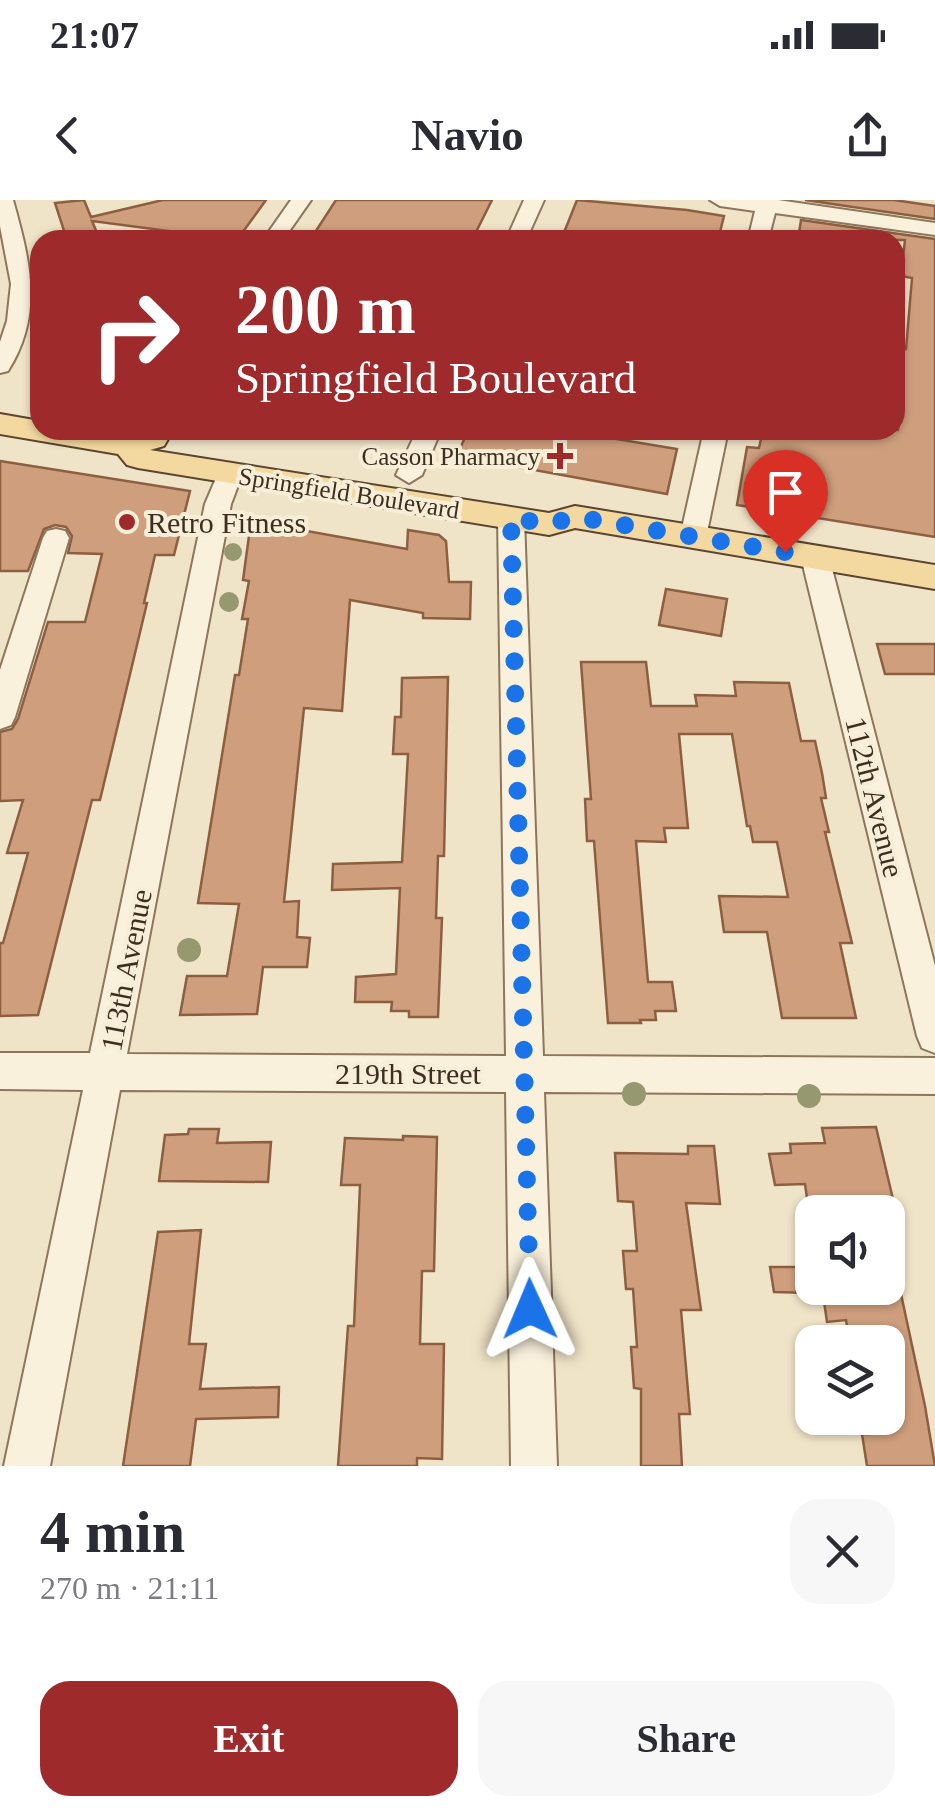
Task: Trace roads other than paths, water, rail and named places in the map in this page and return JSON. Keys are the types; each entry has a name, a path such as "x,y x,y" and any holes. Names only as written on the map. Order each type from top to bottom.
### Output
{"main road":[{"name":"Springfield Boulevard","path":"0,424 30,427"},
{"name":"Springfield Boulevard","path":"134,440 138,458 229,475 549,524 576,517 935,578"},
{"name":"Springfield Boulevard","path":"161,440 409,475 558,501 576,517"}],"street":[{"path":"0,366 25,304 6,236 3,200"},
{"path":"281,230 301,200"},
{"path":"520,230 534,200"},
{"path":"720,200 767,203 935,230"},
{"path":"760,230 767,203"},
{"path":"409,475 425,440"},
{"path":"693,537 714,440"},
{"name":"113th Avenue","path":"27,1466 218,504 229,475"},
{"path":"511,518 534,1466"},
{"path":"0,717 56,538"},
{"name":"112th Avenue","path":"815,557 935,1036"},
{"name":"219th Street","path":"0,1070 935,1076"}],"place":[{"name":"Casson Pharmacy","path":"560,456"},
{"name":"Retro Fitness","path":"127,522"}]}
